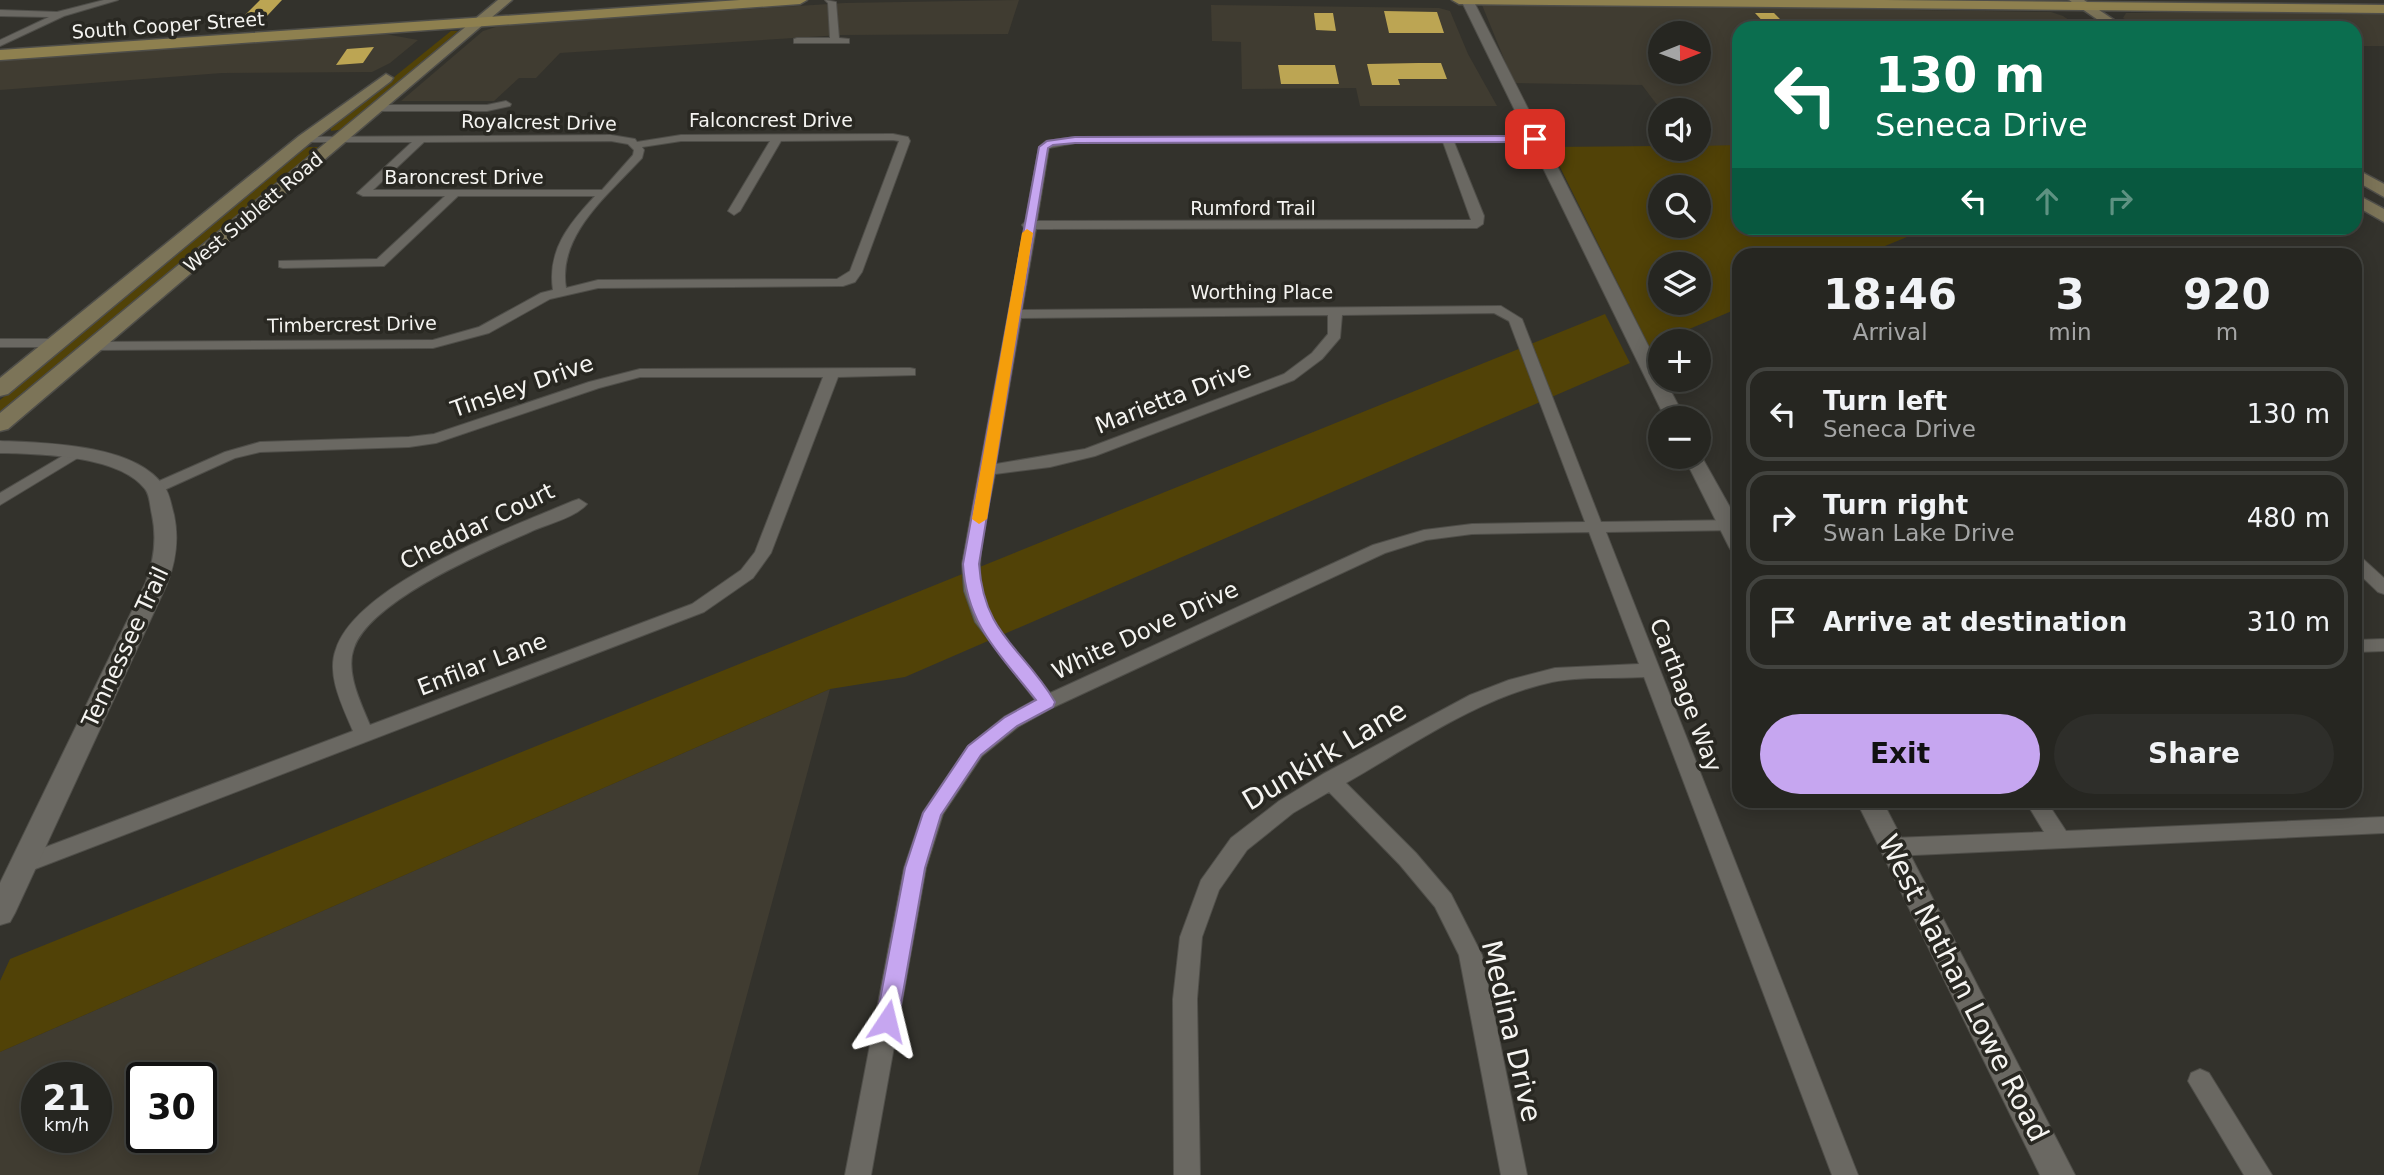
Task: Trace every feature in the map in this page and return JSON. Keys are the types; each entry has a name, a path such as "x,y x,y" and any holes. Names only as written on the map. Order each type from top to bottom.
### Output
{"main road":[{"path":"508,0 525,9 552,11"},
{"name":"West Sublett Road","path":"424,50 474,17 508,0"},
{"name":"South Cooper Street","path":"0,55 708,0"},
{"name":"South Cooper Street","path":"474,17 514,20 800,0"},
{"path":"1459,0 2306,5 2384,3"},
{"path":"2068,2 2080,21"},
{"path":"2068,2 2105,21"},
{"path":"2306,5 2384,9"},
{"path":"415,24 460,11 495,24 514,20"},
{"name":"West Sublett Road","path":"0,424 379,106 474,17"},
{"path":"415,24 434,31 439,38"},
{"name":"South Cooper Street","path":"0,49 415,24"},
{"name":"West Sublett Road","path":"0,388 305,139 396,71"},
{"path":"2362,178 2384,192"},
{"path":"2362,203 2384,217"}],"street":[{"path":"0,43 61,14 114,0"},
{"path":"797,41 840,41 832,2 827,0 822,3 824,40"},
{"path":"1467,0 1669,406"},
{"path":"0,13 61,14"},
{"path":"379,106 506,104 488,108 436,106"},
{"name":"Baroncrest Drive","path":"422,138 363,193 605,194"},
{"name":"Royalcrest Drive","path":"305,139 611,138 636,145 638,156 574,226 560,248 556,276 559,291"},
{"name":"Falconcrest Drive","path":"636,145 681,138 904,139 856,272 849,279"},
{"path":"734,211 777,138"},
{"name":"Rumford Trail","path":"1028,225 1477,223 1478,216 1447,139"},
{"path":"1047,702 984,622 973,591 971,564 1041,154 1050,143 1075,140 1535,139"},
{"path":"283,264 380,263 396,251 453,195"},
{"name":"Timbercrest Drive","path":"94,346 433,344 484,330 531,303 559,291 598,284 829,283 849,279"},
{"name":"Worthing Place","path":"1015,314 1496,309 1508,313"},
{"name":"Marietta Drive","path":"988,470 1050,462 1090,453 1289,377 1317,356 1335,335 1335,311"},
{"name":"Carthage Way","path":"1508,313 1515,318 1844,1175"},
{"path":"0,343 55,342"},
{"name":"Tinsley Drive","path":"156,488 230,455 260,447 409,442 436,438 594,385 640,373 910,372"},
{"name":"Enfilar Lane","path":"22,865 698,608 732,587 747,574 763,553 832,373"},
{"path":"0,447 76,453 118,464 148,479 156,488"},
{"path":"0,500 76,453"},
{"path":"1701,469 1732,522"},
{"name":"Tennessee Trail","path":"0,913 162,569 168,538 156,488"},
{"name":"Cheddar Court","path":"364,735 344,682 345,648 356,629 370,614 422,578 579,504"},
{"name":"White Dove Drive","path":"858,1175 915,868 933,813 975,751 1011,722 1047,702 1379,549 1424,535 1472,529 1732,525"},
{"path":"2362,568 2384,588"},
{"path":"2362,646 2384,645"},
{"name":"Dunkirk Lane","path":"1187,1175 1185,999 1191,937 1209,886 1239,844 1286,807 1330,780 1477,700 1516,685 1555,675 1650,670"},
{"name":"Medina Drive","path":"1330,780 1408,859 1443,901 1470,955 1514,1175"},
{"name":"West Nathan Lowe Road","path":"1873,808 2058,1175"},
{"path":"2040,808 2061,840"},
{"path":"1893,847 2384,825"},
{"path":"2200,1080 2259,1175"}],"shaded area":[{"path":"1019,0 1008,34 841,35 560,53 536,78 519,78 494,101 401,101 483,31 502,25 845,3"},
{"path":"1211,5 1439,8 1450,11 1468,54 1497,106 1360,106 1356,88 1242,89 1241,42 1212,41"},
{"path":"1482,5 2051,12 2070,21 1732,21 1732,146 1711,146 1711,98 1652,98 1642,85 1514,83"},
{"path":"2126,13 2384,13 2384,46 2362,46 2362,21 2128,21 2123,18"},
{"path":"451,31 458,31 345,129 331,131 331,128"},
{"path":"385,34 418,40 390,63 372,72 222,73 0,90 0,60"},
{"path":"1732,145 1732,235 1912,235 1880,248 1732,248 1732,311 1689,329 1648,329 1648,344 1550,147 1648,146 1648,161 1711,161 1711,146"},
{"path":"318,147 256,203 0,417 0,400 298,151"},
{"path":"1605,314 1630,363 905,677 830,689 0,1052 0,981 10,959"},
{"path":"830,689 698,1175 0,1175 0,1052"}],"building":[{"path":"260,0 282,0 267,16 243,17"},
{"path":"1384,11 1437,12 1444,33 1389,33"},
{"path":"1314,13 1333,13 1336,31 1316,30"},
{"path":"1755,13 1774,13 1782,21 1762,21"},
{"path":"374,47 363,63 336,65 347,49"},
{"path":"1441,63 1447,79 1398,79 1400,85 1372,85 1367,64"},
{"path":"1278,65 1335,65 1339,84 1281,84"}],"slow traffic":[{"path":"979,519 1027,233"}],"route":[{"path":"887,1021 915,868 933,813 975,751 1011,722 1047,702 984,622 973,591 971,564 1028,225 1044,147 1050,143 1075,140 1535,139"}]}
